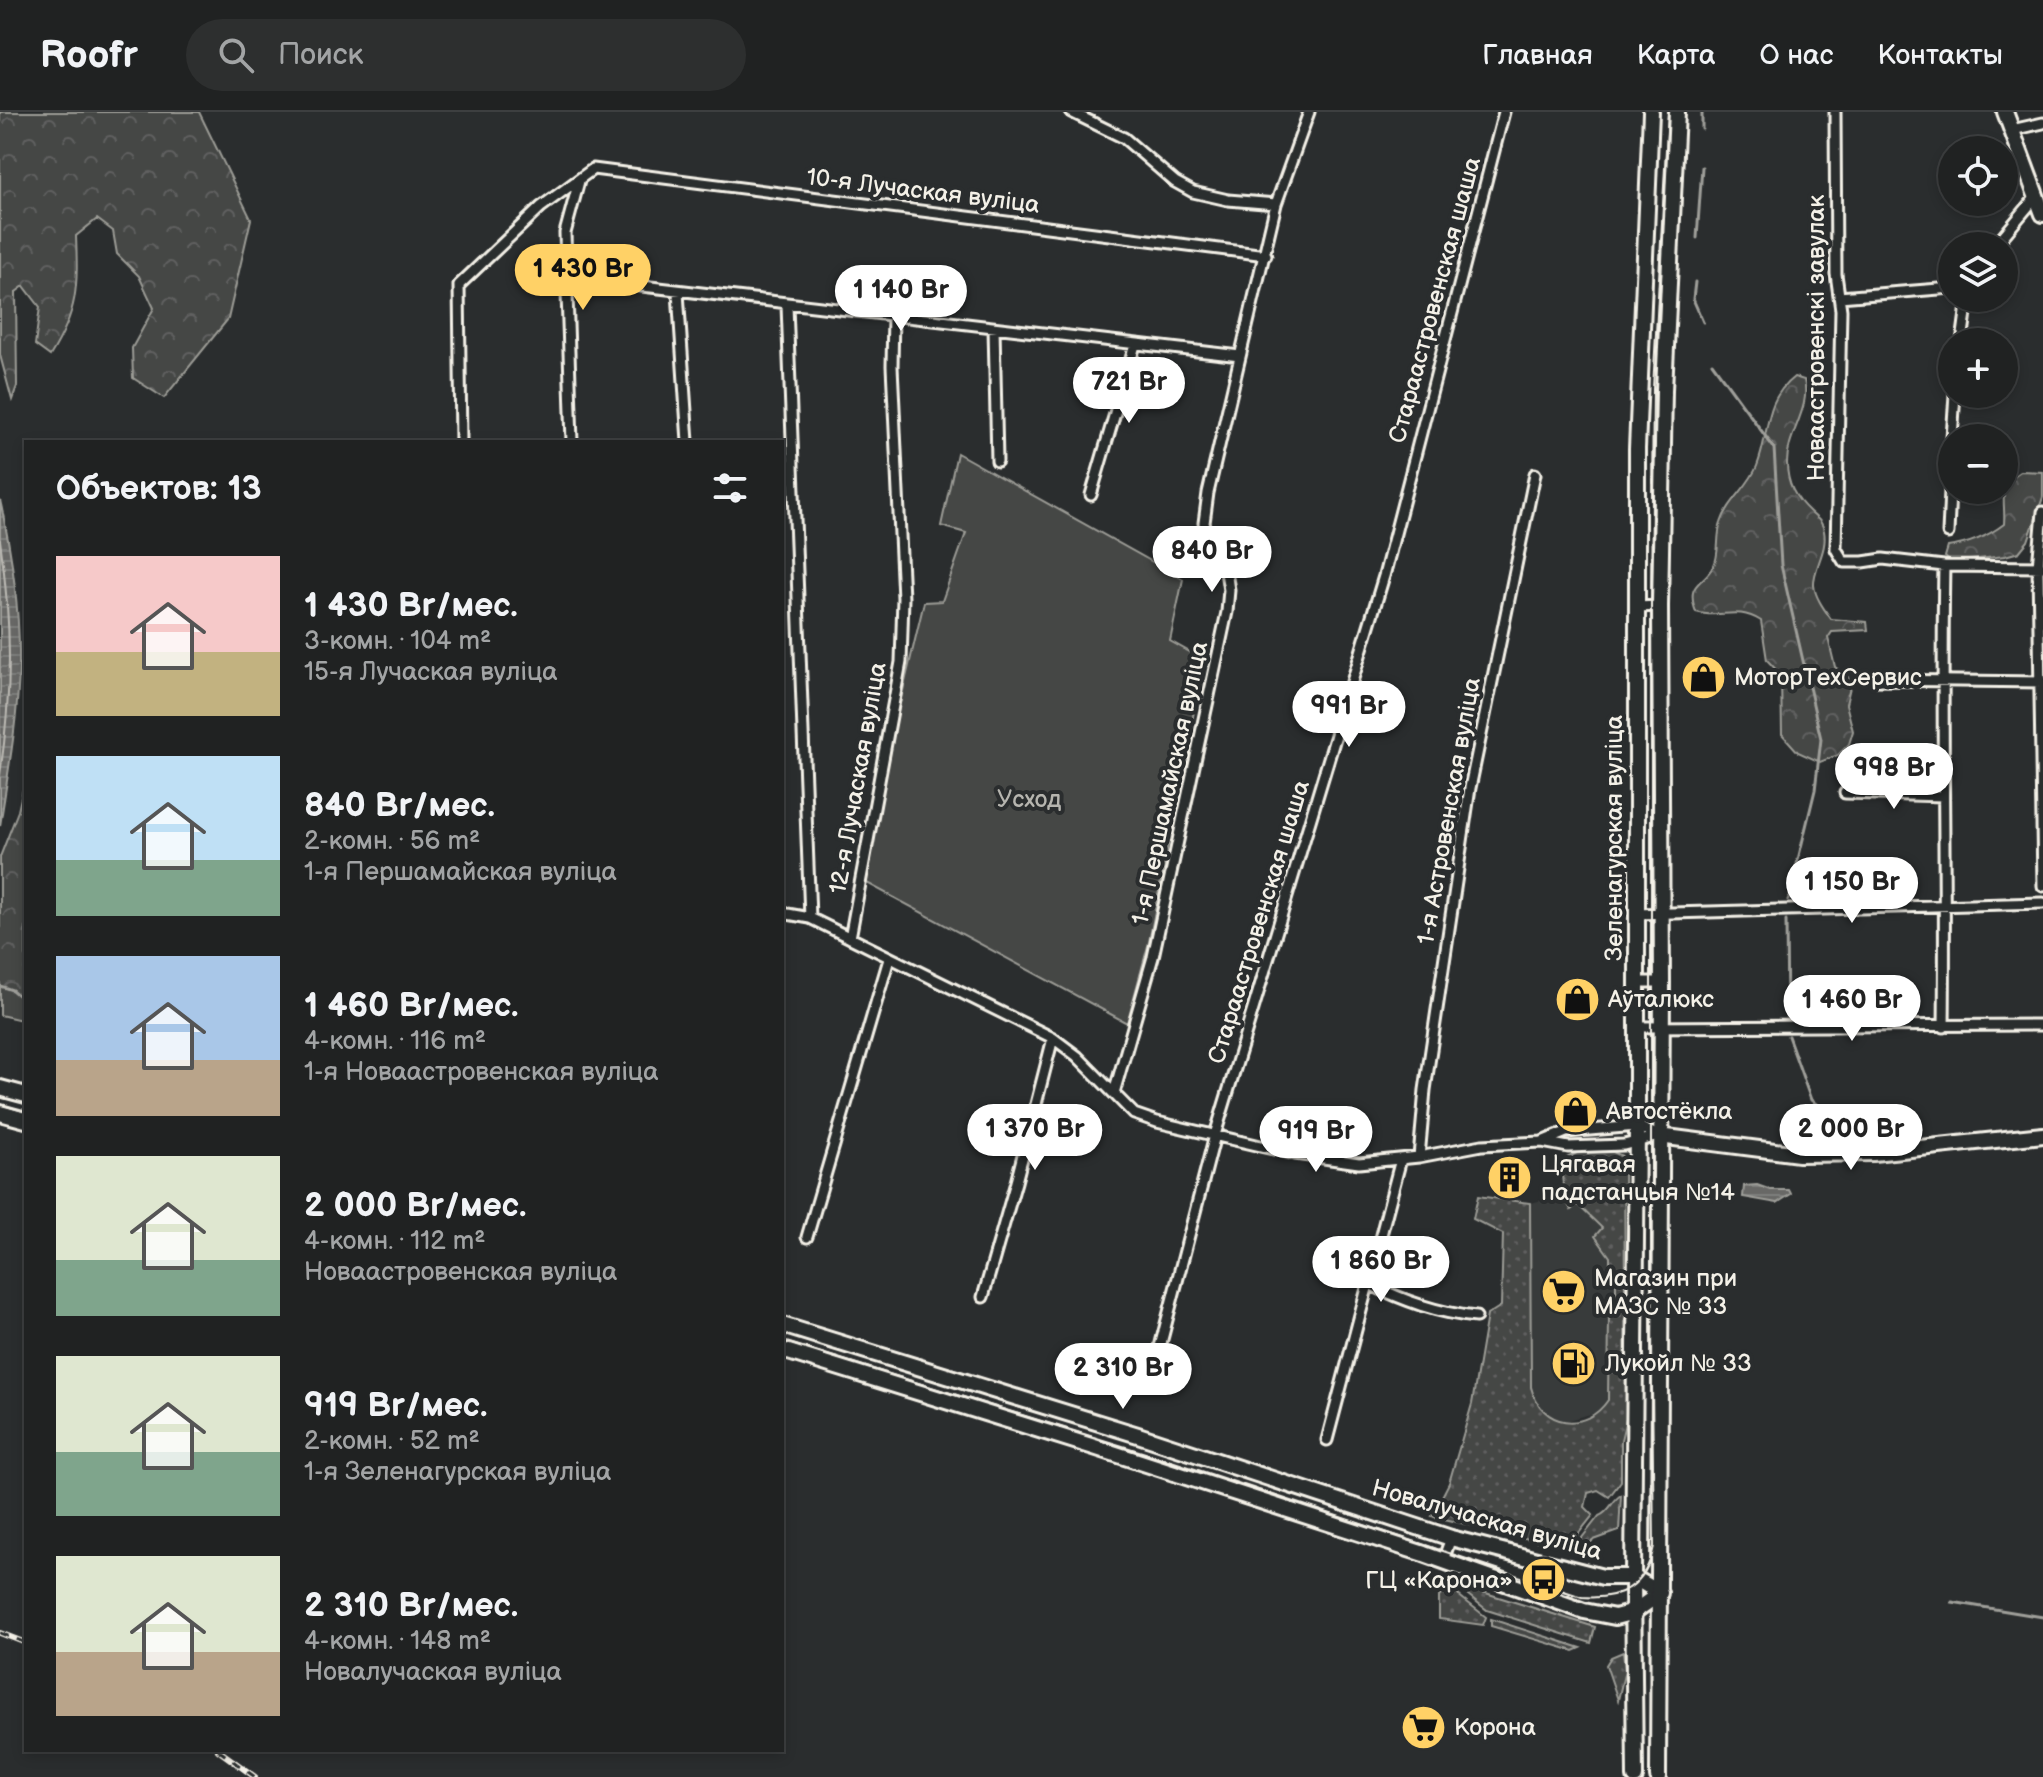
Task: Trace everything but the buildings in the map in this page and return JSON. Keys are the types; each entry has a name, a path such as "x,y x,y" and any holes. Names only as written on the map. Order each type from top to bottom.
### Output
{"main road":[{"name":"Зеленагурская вуліца","path":"1635,1777 1633,1577 1639,388 1651,112"},
{"name":"Зеленагурская вуліца","path":"1658,1777 1662,982 1660,606 1664,390 1677,112"},
{"path":"2005,112 2043,214"},
{"path":"0,1088 24,1094"},
{"path":"0,1113 24,1119"},
{"path":"1659,1136 1799,1154 1873,1153 2043,1135"},
{"name":"Новалучаская вуліца","path":"784,1326 1138,1435 1451,1538 1603,1577 1633,1577 1660,1593"},
{"name":"Новалучаская вуліца","path":"784,1351 1443,1560 1584,1611 1615,1617 1634,1612"},
{"path":"1634,1612 1660,1593"}],"street":[{"path":"1075,112 1124,138 1175,182 1193,192 1228,200 1276,204"},
{"name":"1-я Першамайская вуліца","path":"1114,1093 1153,957 1227,612 1229,590 1226,572 1210,544 1204,523 1208,493 1276,204 1309,112"},
{"name":"Стараастровенская шаша","path":"1153,1374 1215,1135 1384,576 1504,112"},
{"name":"Новаастровенскі завулак","path":"1835,112 1836,274 1839,297 1836,549 1844,562 1883,559 1944,566"},
{"path":"2012,130 2043,123"},
{"name":"10-я Лучаская вуліца","path":"461,440 459,285 541,207 593,169 1266,255"},
{"path":"572,440 565,233 579,181"},
{"path":"2007,232 2036,197"},
{"path":"565,277 1240,356"},
{"path":"1839,297 1938,289"},
{"path":"678,292 688,440"},
{"path":"787,305 810,918"},
{"name":"12-я Лучаская вуліца","path":"850,938 901,662 903,598 892,366 893,316"},
{"path":"994,328 997,461"},
{"path":"1091,495 1135,345"},
{"name":"1-я Астровенская вуліца","path":"1419,1157 1425,1090 1470,788 1535,474"},
{"path":"1948,533 1949,504"},
{"path":"2043,512 2043,886"},
{"path":"1944,1027 1944,566 2041,567"},
{"path":"1637,607 1660,606"},
{"path":"1875,680 2042,682"},
{"path":"1845,793 1943,796"},
{"path":"1636,914 2043,903"},
{"path":"784,913 810,918 1053,1038 1077,1056 1134,1114 1215,1135 1295,1154 1359,1163 1419,1157 1482,1145 1542,1142 1568,1147 1637,1143 1659,1136"},
{"path":"807,1237 889,959"},
{"path":"1636,982 1662,982"},
{"path":"1637,1027 2043,1025"},
{"path":"983,1297 1053,1038"},
{"path":"1542,1142 1566,1132 1637,1126 1659,1136"},
{"path":"1327,1440 1401,1159"},
{"path":"1369,1284 1412,1304 1444,1313 1476,1317"},
{"path":"1443,1560 1451,1538"}],"shaded area":[{"path":"1565,1195 1571,1209 1576,1203 1602,1228 1595,1236 1610,1257 1610,1281 1616,1282 1616,1315 1609,1316 1608,1400 1601,1411 1566,1421 1553,1419 1541,1410 1534,1400 1531,1387 1530,1203"}],"green space":[{"path":"0,112 199,112 251,219 228,319 164,398 133,378 132,348 154,308 139,276 117,254 113,231 97,219 76,236 74,299 66,326 50,356 35,345 40,307 24,286 16,292 17,386 12,400 0,355"},
{"path":"1794,377 1804,380 1805,391 1802,412 1788,452 1787,471 1796,496 1821,522 1824,531 1824,545 1814,579 1815,589 1831,619 1867,622 1868,630 1832,632 1828,638 1835,667 1848,677 1850,687 1846,704 1853,731 1849,744 1838,755 1820,762 1798,752 1782,734 1781,675 1767,660 1761,621 1736,613 1713,615 1696,612 1693,602 1694,589 1716,561 1724,515 1757,466 1772,407 1784,386"},
{"name":"Усход","path":"957,453 1183,579 1170,641 1204,660 1149,942 1127,1023 865,882 897,716 924,602 942,601 966,533 941,526"},
{"path":"2043,472 2043,497 2028,541 2019,552 2005,556 1951,562 1945,557 1948,547 1978,539 2004,524 2004,504 2018,504 2018,473"},
{"path":"24,785 24,1021 0,1015 0,857 18,811"},
{"path":"1579,1152 1613,1152 1622,1156 1624,1162 1626,1419 1621,1440 1621,1481 1609,1497 1598,1490 1588,1493 1585,1507 1593,1515 1568,1547 1553,1541 1550,1544 1432,1516 1449,1483 1472,1404 1487,1315 1501,1306 1503,1234 1473,1219 1478,1196 1530,1203 1531,1387 1536,1401 1554,1418 1577,1421 1599,1411 1608,1400 1609,1316 1616,1315 1616,1282 1610,1281 1610,1257 1595,1236 1602,1228 1577,1204 1571,1210 1566,1199 1562,1176 1564,1163"},
{"path":"1621,1495 1619,1531 1594,1540 1578,1551 1574,1548 1599,1516"},
{"path":"1460,1585 1595,1627 1591,1643 1487,1610 1458,1587"},
{"path":"1448,1587 1486,1617 1483,1625 1439,1619 1439,1597"},
{"path":"1491,1619 1581,1648 1574,1651 1491,1626"},
{"path":"1623,1652 1625,1670 1618,1700 1606,1665 1611,1657"}],"water":[{"path":"0,500 14,582 19,666 15,726 0,826"},
{"path":"1757,1185 1771,1190 1789,1190 1791,1194 1777,1203 1743,1197 1744,1186"}],"waterway":[{"path":"1702,112 1702,129"},
{"path":"1697,238 1702,167"},
{"path":"1695,282 1693,299 1703,322"},
{"path":"1712,363 1774,448 1781,565 1821,739 1815,790 1795,872 1797,882 1788,900"},
{"path":"1786,920 1787,1017"},
{"path":"0,986 12,990 24,1000"},
{"path":"1788,1036 1811,1100 1820,1107"},
{"path":"1952,1602 2043,1617"}],"tram line":[{"path":"784,1342 1168,1460 1582,1597 1620,1593 1638,1581 1654,1546 1651,1306 1653,389 1668,112"},
{"path":"0,1104 24,1111"}],"railway":[{"path":"0,1633 24,1642"},
{"path":"221,1752 255,1777"}],"place":[{"name":"МоторТехСервис","path":"1703,677"},
{"name":"Аўталюкс","path":"1577,999"},
{"name":"Автостёкла","path":"1575,1111"},
{"name":"Цягавая падстанцыя №14","path":"1510,1178"},
{"name":"Магазин при МАЗС № 33","path":"1563,1292"},
{"name":"Лукойл № 33","path":"1574,1363"},
{"name":"ГЦ «Карона»","path":"1544,1580"},
{"name":"Корона","path":"1423,1727"}]}
